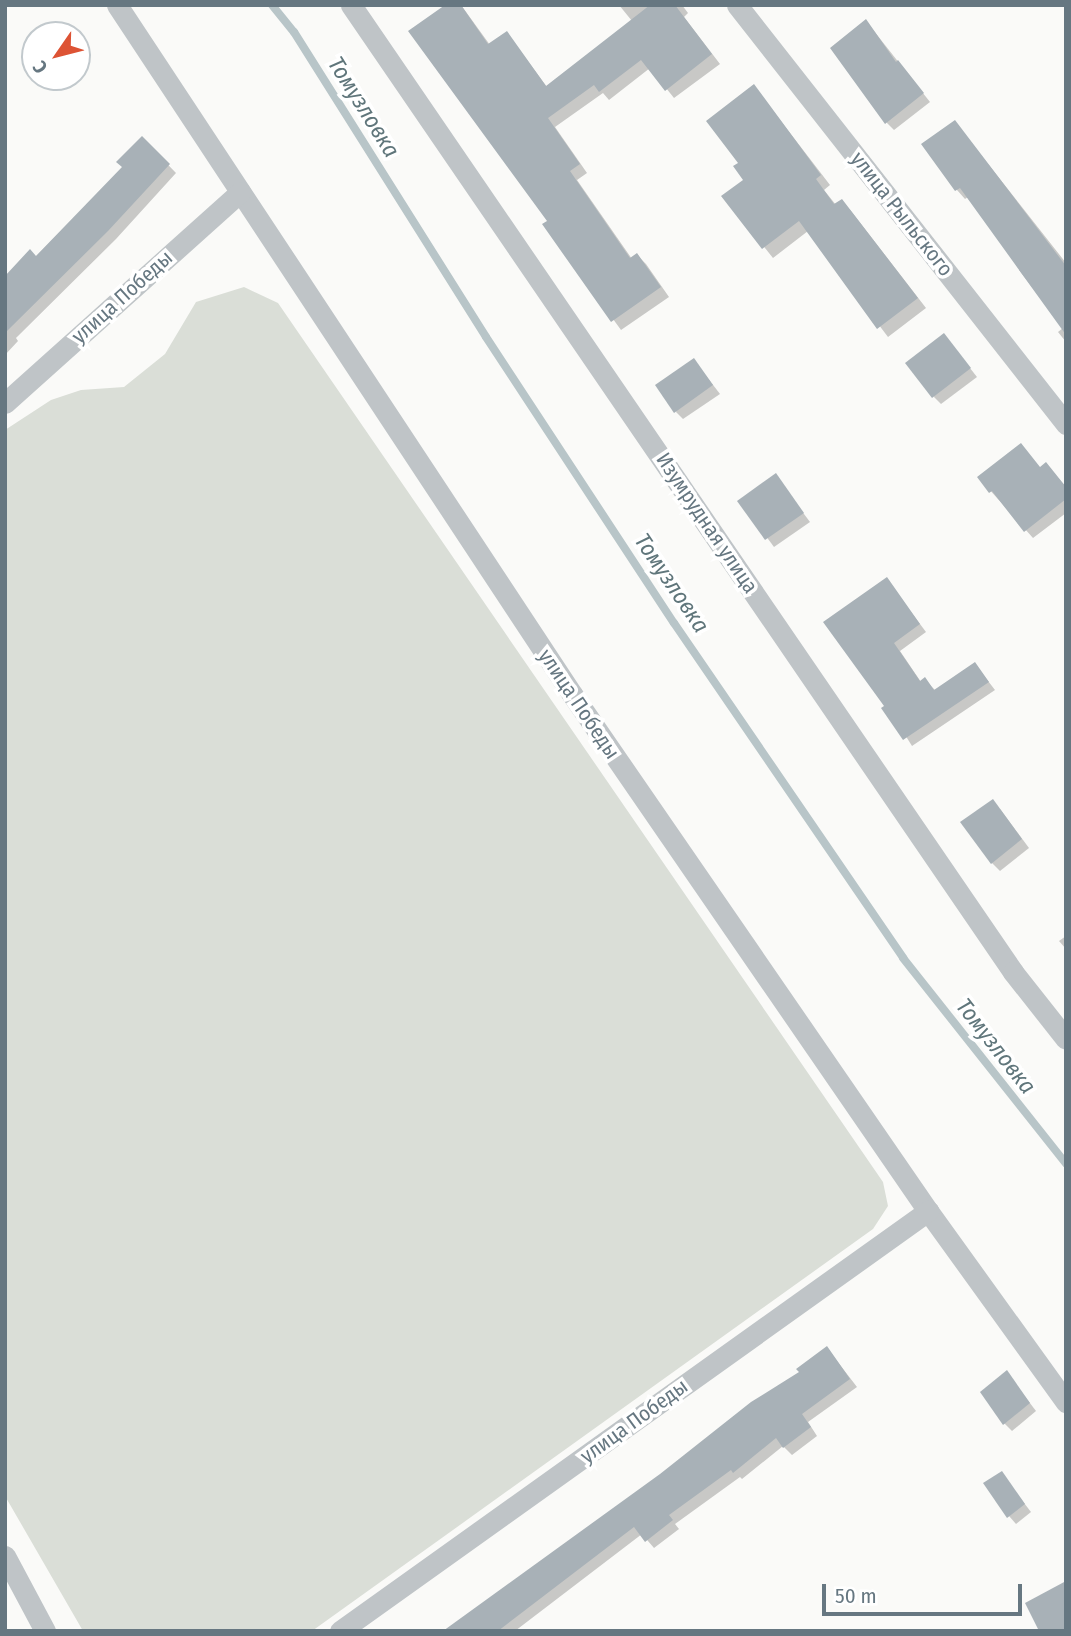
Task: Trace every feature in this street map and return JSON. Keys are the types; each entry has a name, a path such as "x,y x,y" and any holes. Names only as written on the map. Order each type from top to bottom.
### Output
{"street":[{"name":"улица Победы","path":"117,5 572,694 928,1211 1066,1402"},
{"name":"Изумрудная улица","path":"351,5 1013,972 1066,1039"},
{"name":"улица Рыльского","path":"737,5 1066,424"},
{"name":"улица Победы","path":"5,403 240,192"},
{"name":"улица Победы","path":"340,1631 928,1211"},
{"path":"5,1556 45,1631"}],"shaded area":[{"path":"244,287 278,303 883,1182 888,1206 873,1229 312,1631 83,1631 5,1496 5,430 51,400 81,390 124,387 165,354 196,302"}],"building":[{"path":"445,5 461,5 488,44 507,31 546,86 650,5 675,5 712,54 665,91 641,60 599,92 594,85 548,118 580,164 570,171 630,258 637,253 661,287 611,322 542,224 547,221 408,31"},
{"path":"866,19 896,62 898,60 924,93 885,124 830,48"},
{"path":"754,84 821,175 816,179 834,204 842,199 918,298 877,329 799,221 762,249 721,196 743,180 733,166 738,163 706,121"},
{"path":"955,120 1066,266 1066,335 960,188 955,191 921,144"},
{"path":"142,136 170,164 108,231 5,333 5,276 30,249 36,256 122,167 116,162"},
{"path":"944,333 971,368 932,398 905,363"},
{"path":"694,358 713,385 674,413 655,385"},
{"path":"1021,443 1040,467 1046,462 1066,487 1066,499 1024,532 992,491 989,493 977,477"},
{"path":"776,473 804,513 765,540 737,501"},
{"path":"887,577 920,624 894,643 920,681 925,677 934,690 975,662 989,682 903,740 881,708 884,706 823,622"},
{"path":"993,799 1022,839 991,864 960,822"},
{"path":"827,1346 850,1379 802,1414 811,1427 783,1448 776,1438 733,1473 731,1470 669,1515 673,1520 645,1542 634,1527 498,1631 443,1631 660,1474 751,1402 799,1372 796,1369"},
{"path":"1007,1370 1030,1403 1003,1425 980,1392"},
{"path":"1002,1471 1025,1504 1007,1518 983,1483"},
{"path":"1066,1581 1066,1631 1039,1631 1025,1603"}],"waterway":[{"name":"Томузловка","path":"272,5 294,32 486,337 674,623 903,958 1066,1164"}]}
